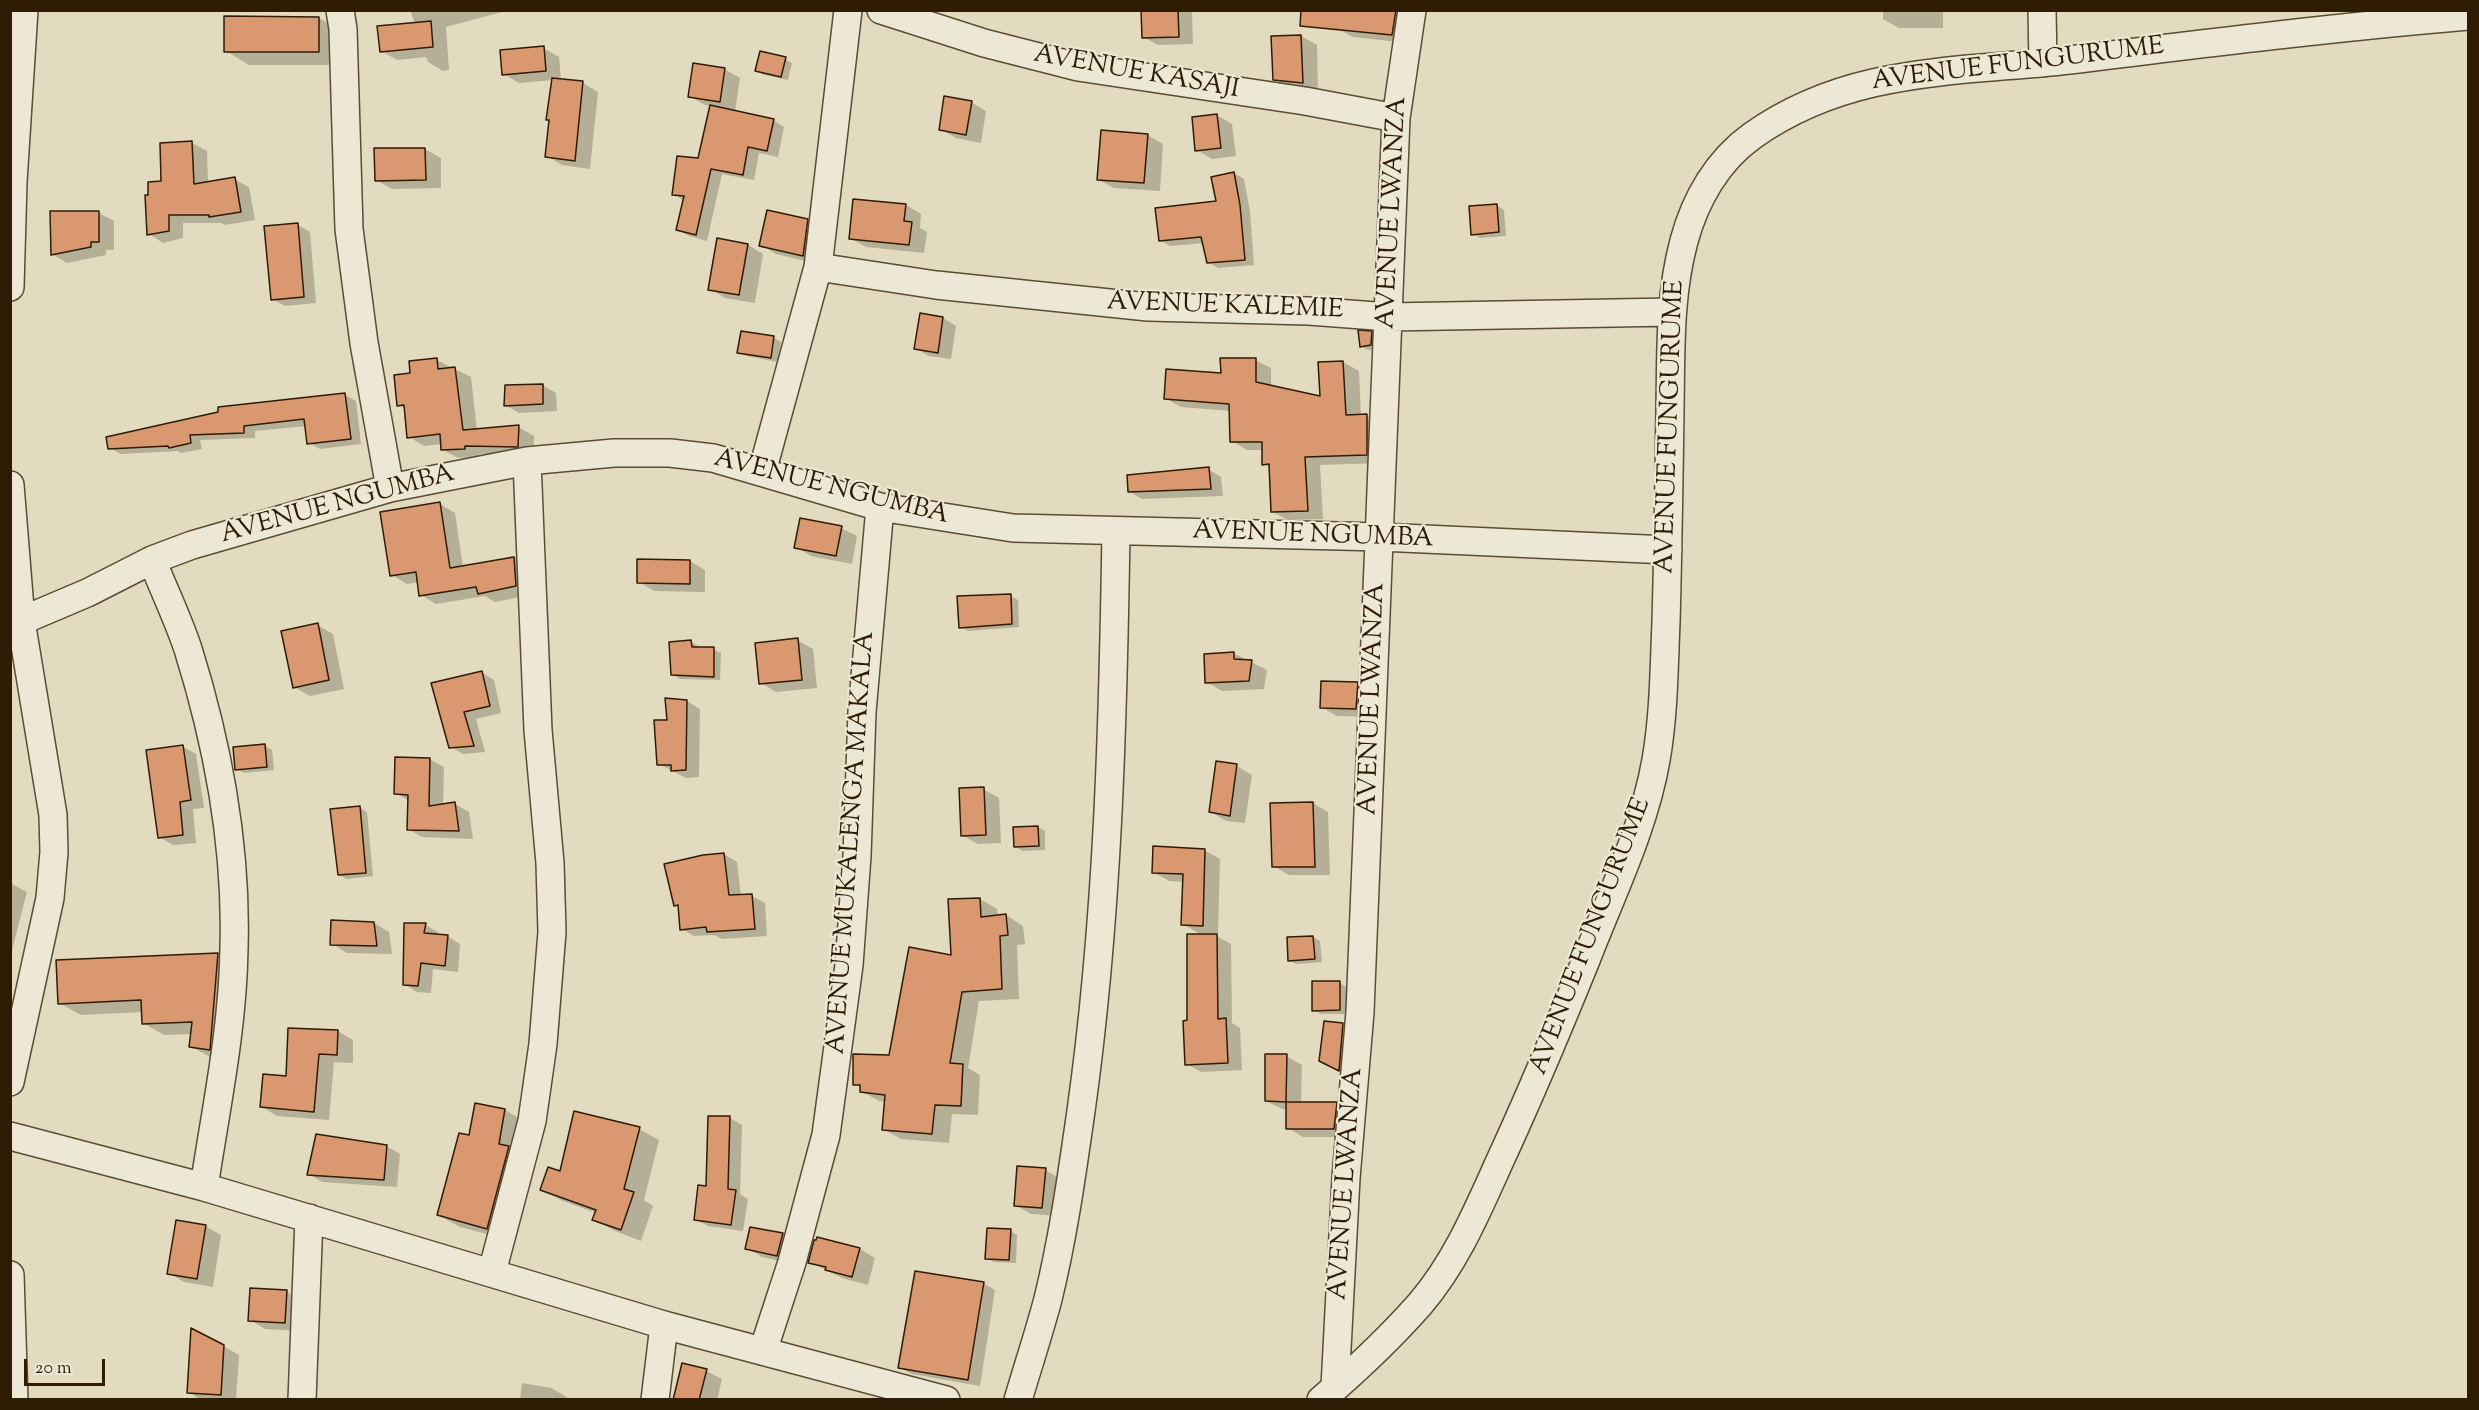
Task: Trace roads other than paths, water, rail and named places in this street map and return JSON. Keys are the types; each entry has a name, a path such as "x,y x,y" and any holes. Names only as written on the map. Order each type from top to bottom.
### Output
{"street":[{"path":"10,287 13,182 24,10"},
{"path":"340,10 344,40 349,229 364,343 390,488"},
{"path":"762,472 818,267 848,10"},
{"name":"AVENUE KASAJI","path":"881,10 942,19 984,43 1078,67 1305,101 1396,118"},
{"name":"AVENUE LWANZA","path":"1328,1393 1360,1012 1396,118 1412,10"},
{"path":"2042,10 2043,63"},
{"name":"AVENUE FUNGURUME","path":"1328,1393 1423,1301 1467,1234 1532,1093 1636,833 1655,764 1662,708 1668,550 1671,312 1684,237 1700,198 1719,167 1750,137 1826,95 1864,84 1931,72 2043,63 2336,19 2469,16"},
{"name":"AVENUE KALEMIE","path":"818,267 936,285 1100,303 1185,309 1309,311 1389,317 1671,312"},
{"name":"AVENUE NGUMBA","path":"16,624 152,560 192,545 390,488 527,461 614,453 670,453 713,458 880,507 1013,528 1380,537 1668,550"},
{"path":"492,1272 532,1121 543,1044 552,932 550,863 538,730 527,461"},
{"path":"10,485 16,624 53,815 54,852 50,898 10,1082"},
{"name":"AVENUE MUKALENGA MAKALA","path":"763,1351 792,1262 828,1124 849,965 857,856 862,712 880,507"},
{"path":"1018,1400 1050,1288 1070,1185 1093,1028 1113,722 1116,531"},
{"path":"152,560 187,647 210,727 234,873 234,950 229,1013 204,1187"},
{"path":"10,1136 204,1187 664,1325 946,1400"},
{"path":"302,1400 309,1218"},
{"path":"10,1275 14,1400"},
{"path":"656,1400 664,1325"}]}
